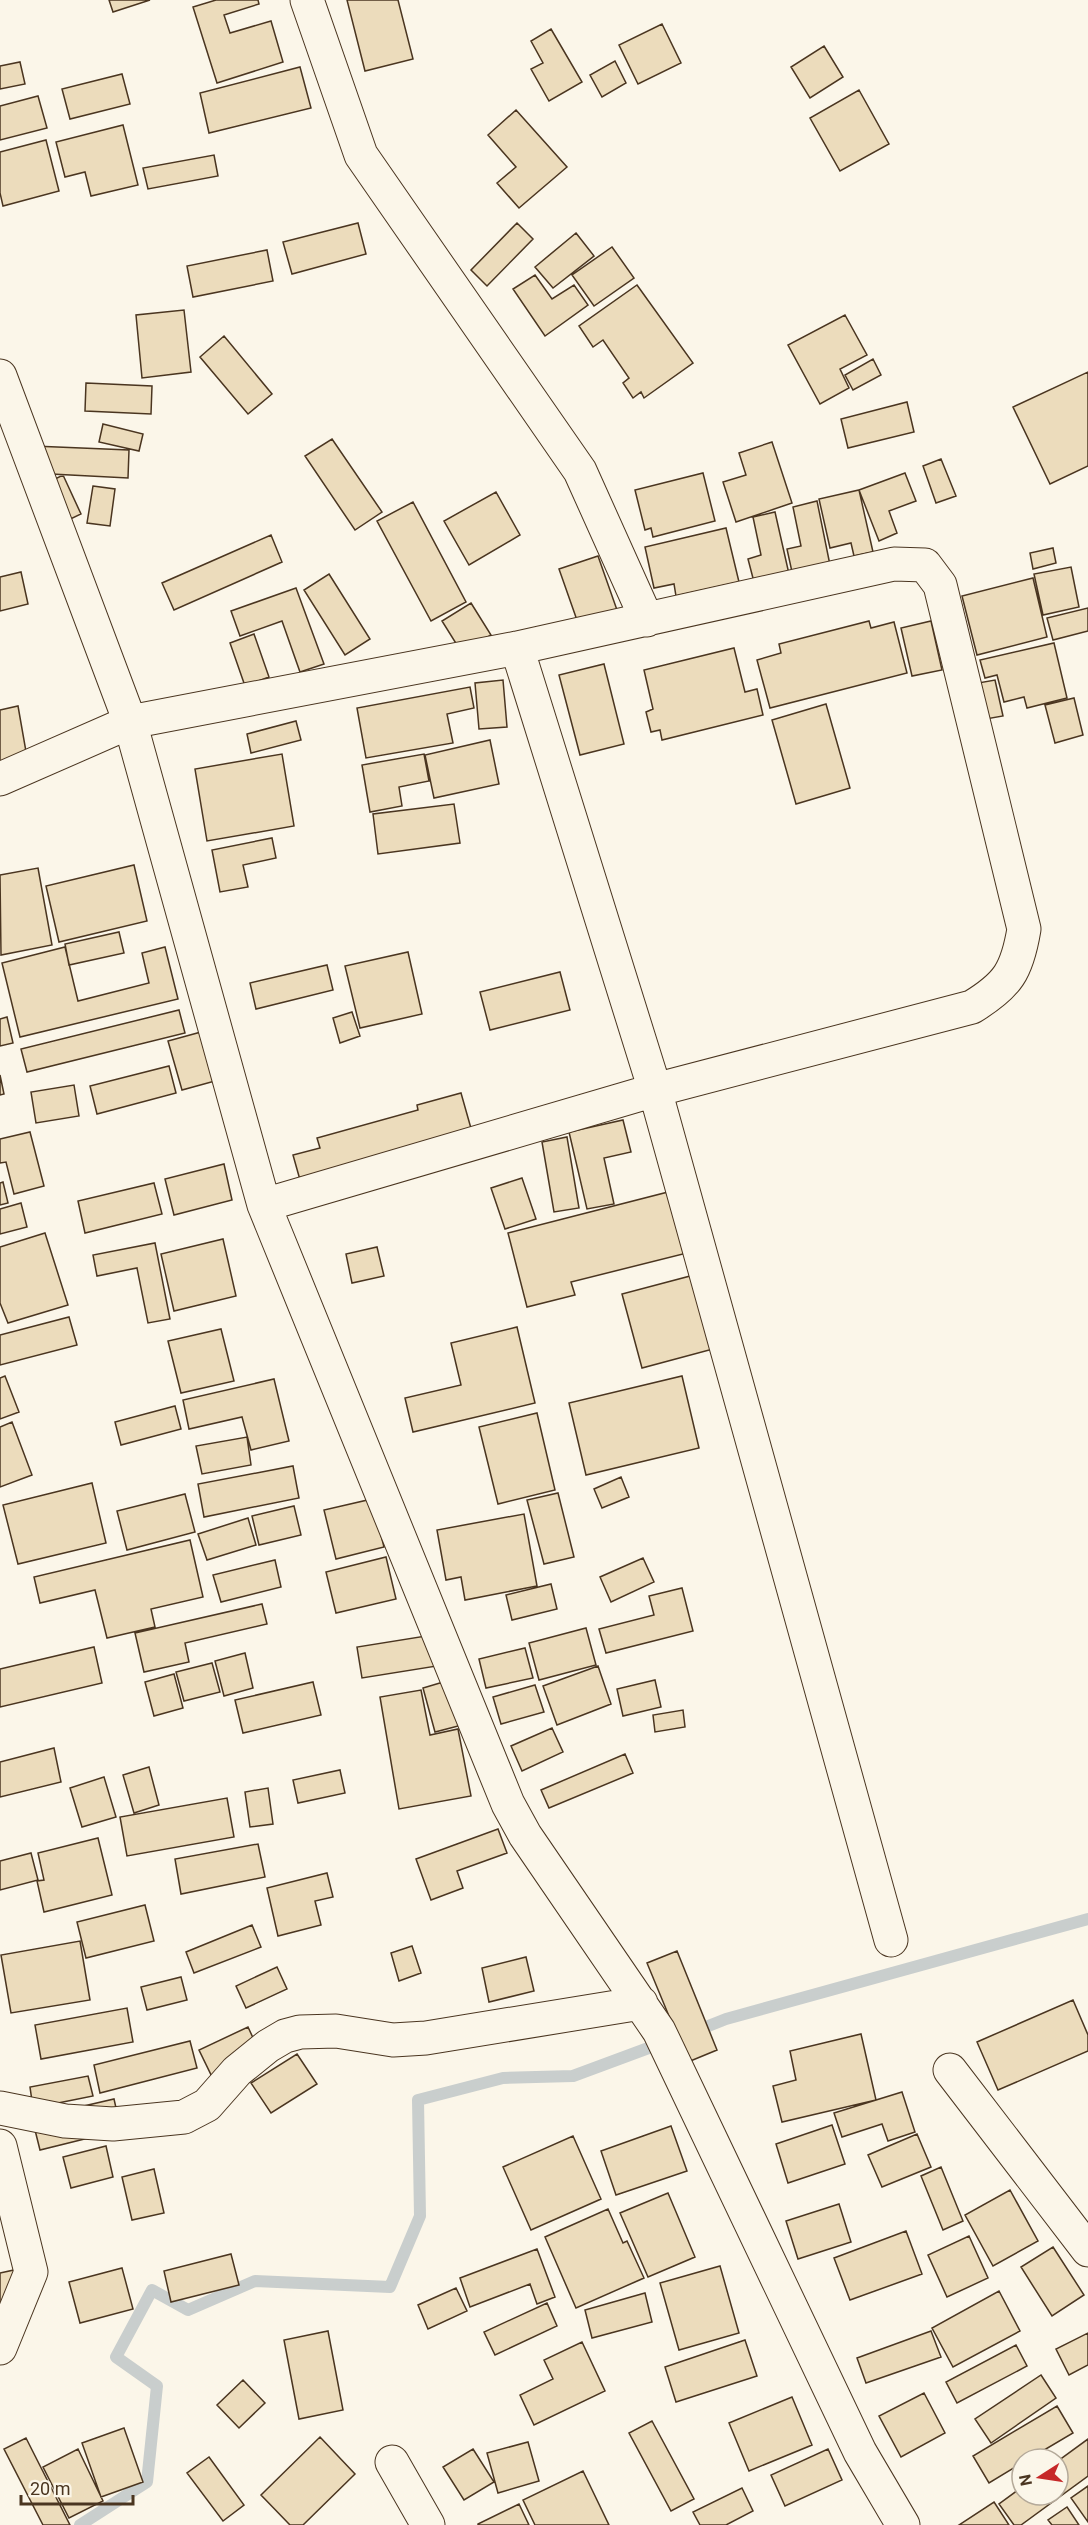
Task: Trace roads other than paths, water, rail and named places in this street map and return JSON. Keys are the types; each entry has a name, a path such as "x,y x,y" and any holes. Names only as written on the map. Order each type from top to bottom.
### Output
{"street":[{"path":"307,0 361,155 580,471 646,620"},
{"path":"0,376 130,722 264,1205 508,1804 525,1835 659,2031 684,2078 860,2452 903,2525"},
{"path":"0,779 130,722 517,648 894,564 925,565 939,585 1024,929 1019,959 999,991 972,1007 655,1090 264,1205"},
{"path":"517,648 655,1090 891,1940"},
{"path":"0,2108 65,2121 113,2124 184,2117 207,2105 237,2071 268,2046 300,2032 336,2031 393,2040 426,2038 641,2003"},
{"path":"950,2070 1088,2250"},
{"path":"0,2146 31,2272 0,2348"},
{"path":"392,2462 428,2525"}],"waterway":[{"path":"693,2032 726,2019 1088,1919"},
{"path":"80,2525 147,2482 157,2386 116,2357 152,2290 188,2310 255,2281 390,2287 420,2216 418,2100 503,2078 573,2076 662,2043"}]}
